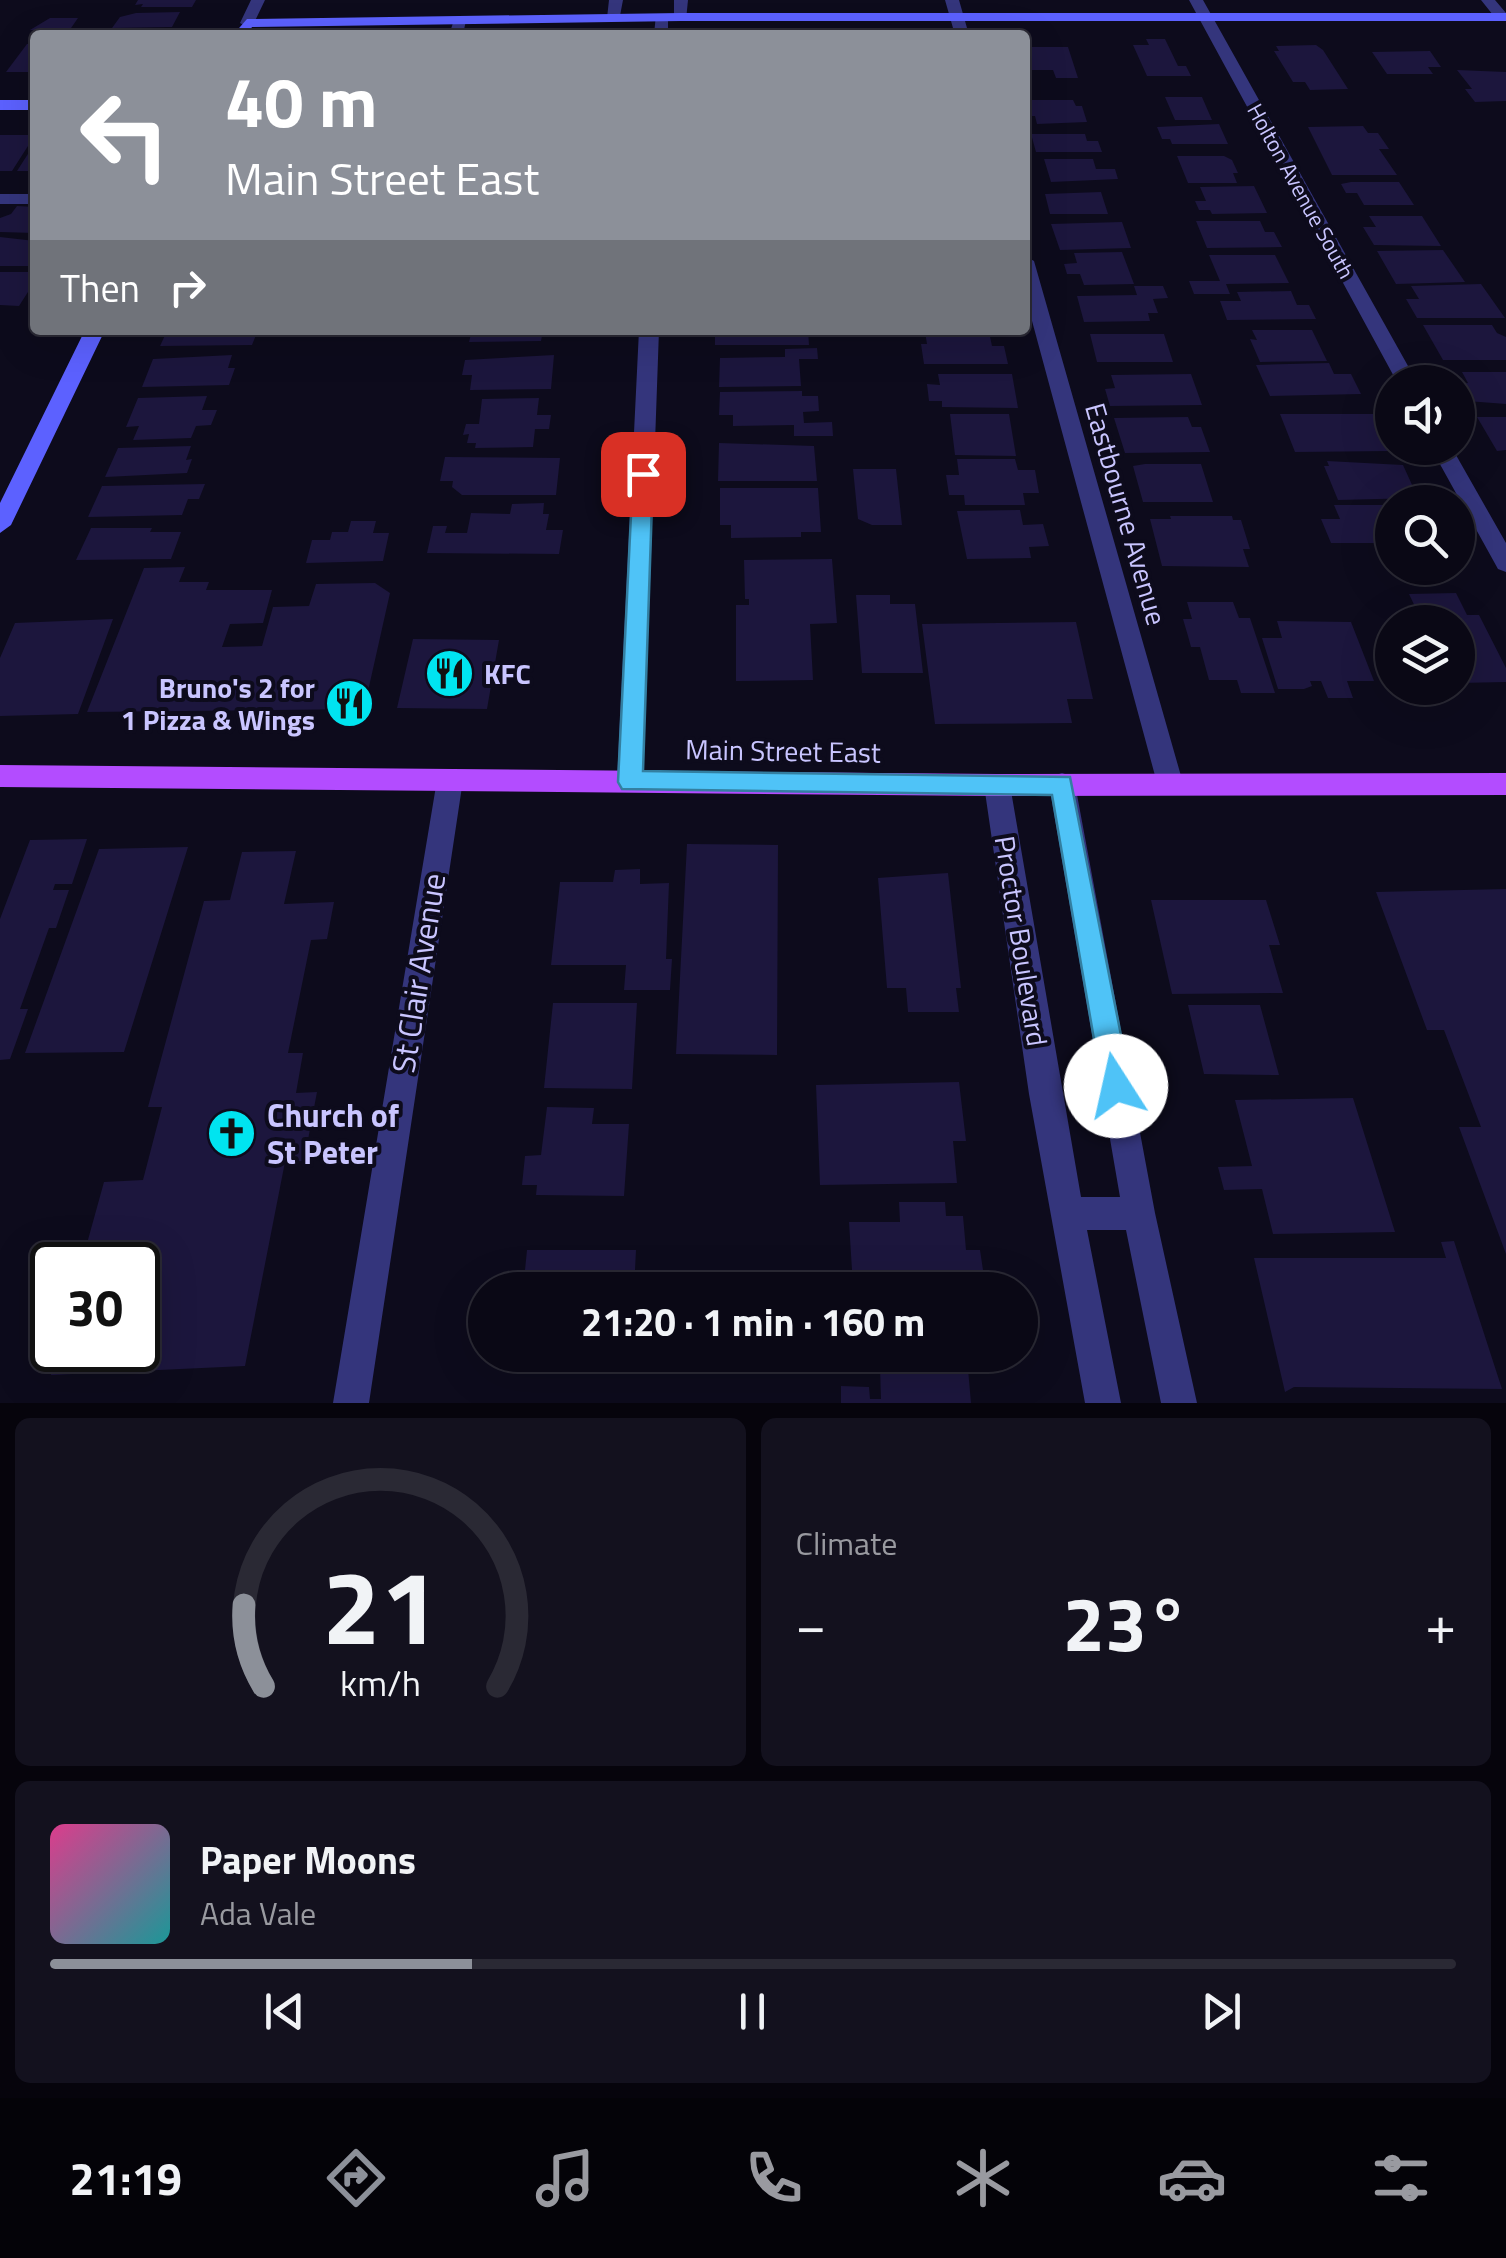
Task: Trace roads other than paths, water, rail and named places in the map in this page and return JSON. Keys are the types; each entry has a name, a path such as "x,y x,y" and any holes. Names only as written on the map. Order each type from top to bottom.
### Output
{"main road":[{"name":"Main Street East","path":"0,776 997,785 1506,784"}],"street":[{"path":"258,0 243,29 458,28 662,17 680,8 1200,8 1504,17"},
{"path":"614,18 616,0"},
{"path":"1488,0 1504,17"},
{"name":"Holton Avenue South","path":"1200,8 1398,365"},
{"path":"662,17 662,30"},
{"path":"0,104 30,105"},
{"name":"Eastbourne Avenue","path":"1030,279 1170,783"},
{"path":"0,525 94,335"},
{"path":"630,782 649,335"},
{"path":"1451,465 1506,563"},
{"name":"St Clair Avenue","path":"351,1403 450,780"},
{"path":"1062,784 1139,1213 1178,1403"},
{"name":"Proctor Boulevard","path":"997,785 1045,1094 1103,1403"},
{"path":"1068,1214 1139,1213"}],"lane":[{"path":"0,199 30,199"}],"place":[{"name":"KFC","path":"449,674"},
{"name":"Bruno's 2 for 1 Pizza & Wings","path":"350,704"},
{"name":"Church of St Peter","path":"232,1134"}]}
